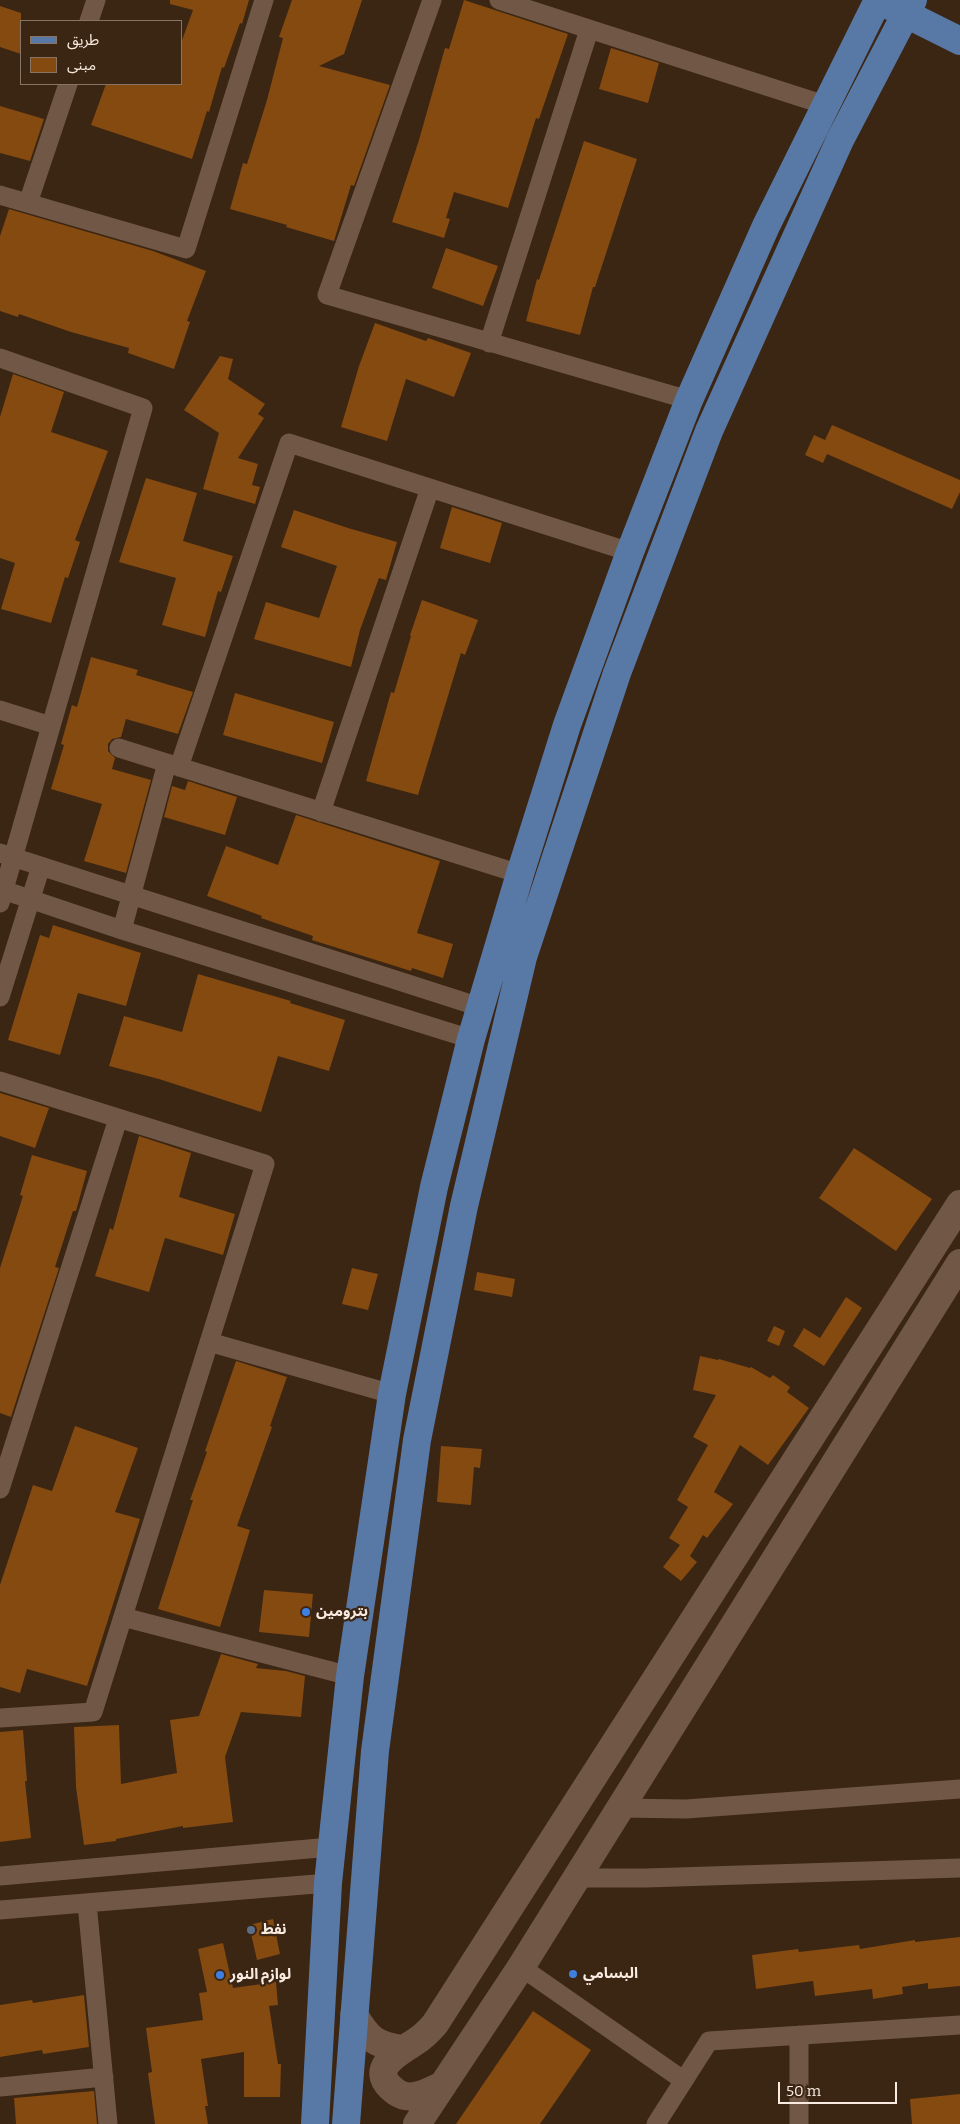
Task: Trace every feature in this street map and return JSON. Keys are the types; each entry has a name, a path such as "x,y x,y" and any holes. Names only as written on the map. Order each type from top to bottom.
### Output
{"main road":[{"path":"315,2124 331,1847 350,1676 392,1394 434,1187 480,1007 520,874 567,725 630,552 690,400 766,226 878,0 909,7 960,41"},
{"path":"346,2124 375,1750 417,1440 464,1206 523,957 617,673 709,431 840,140 909,7"},
{"path":"444,2085 412,2097 398,2093 387,2083 384,2074 386,2062 426,2034 435,2024 960,1204"},
{"path":"418,2124 521,1967 960,1263"},
{"path":"354,2015 371,2039 384,2046 402,2049"}],"street":[{"path":"89,20 96,0"},
{"path":"0,195 186,249 264,0"},
{"path":"432,0 327,295 690,400"},
{"path":"499,0 825,105"},
{"path":"489,343 589,30"},
{"path":"28,203 68,85"},
{"path":"0,358 143,408 51,726 7,856 1,894 31,898 122,930 472,1039"},
{"path":"122,930 173,765 289,443 630,552"},
{"path":"322,812 430,488"},
{"path":"0,710 51,726"},
{"path":"119,748 520,874"},
{"path":"7,856 480,1007"},
{"path":"0,997 41,866"},
{"path":"0,1081 265,1164 93,1712 0,1718"},
{"path":"0,1489 118,1119"},
{"path":"209,1342 392,1394"},
{"path":"123,1617 350,1676"},
{"path":"620,1808 686,1809 960,1789"},
{"path":"0,1876 331,1847"},
{"path":"577,1878 646,1878 960,1868"},
{"path":"0,1910 328,1883"},
{"path":"87,1903 108,2124"},
{"path":"521,1967 683,2080"},
{"path":"656,2124 708,2041 960,2025"},
{"path":"798,2035 799,2124"},
{"path":"0,2087 104,2077"}],"building":[{"path":"170,0 249,0 242,24 240,23 224,68 222,67 209,112 207,111 192,159 91,125 106,85 182,85 182,40 193,10 170,4"},
{"path":"292,0 362,0 344,54 319,66 390,85 354,186 351,185 334,241 230,209 243,163 247,164 267,100 283,38 279,37"},
{"path":"464,0 568,34 539,119 536,118 508,208 454,192 446,218 450,219 444,238 392,222 419,140 445,48 449,49"},
{"path":"0,6 21,13 20,54 0,47"},
{"path":"611,48 659,63 648,103 599,89"},
{"path":"0,106 44,119 30,161 0,153"},
{"path":"584,141 637,159 595,287 593,287 580,335 526,321 537,279 539,280"},
{"path":"9,209 153,251 206,271 187,321 190,322 174,369 128,353 129,348 71,332 19,314 18,317 0,311 0,236"},
{"path":"446,248 498,266 483,306 432,288"},
{"path":"375,323 426,341 428,338 471,353 454,397 406,379 387,441 341,427 359,366"},
{"path":"220,356 233,359 228,379 265,404 258,414 264,418 238,458 258,464 252,485 260,487 255,504 203,489 219,433 184,410"},
{"path":"13,374 64,392 51,432 108,451 75,540 80,542 68,578 65,577 51,623 1,609 15,563 0,558 0,417"},
{"path":"832,425 960,480 960,492 952,509 827,454 823,463 805,455 814,435 825,440"},
{"path":"146,478 197,493 183,541 233,556 221,592 218,591 205,637 162,625 176,578 119,562"},
{"path":"452,507 502,523 490,563 440,548"},
{"path":"294,510 397,542 386,580 379,578 360,630 351,667 254,639 266,602 319,618 337,566 281,547"},
{"path":"422,600 478,620 465,655 461,653 418,795 366,781 391,692 394,693"},
{"path":"91,657 138,670 136,675 193,692 178,734 126,719 121,737 112,739 108,744 108,751 115,758 112,769 151,780 126,873 84,861 102,804 51,789 64,745 61,744 72,705 77,707"},
{"path":"235,693 334,722 322,763 223,735"},
{"path":"188,781 237,797 225,835 164,817 172,786 185,790"},
{"path":"296,815 440,861 417,933 453,944 443,978 412,968 411,971 312,940 313,936 261,918 262,916 207,896 226,846 278,865"},
{"path":"53,925 141,953 126,1006 78,993 60,1055 8,1040 40,935 49,938"},
{"path":"198,974 291,1001 290,1003 345,1020 329,1071 278,1056 261,1112 159,1079 109,1066 124,1016 182,1032"},
{"path":"0,1093 49,1108 35,1148 0,1136"},
{"path":"139,1136 191,1153 179,1197 235,1214 223,1255 165,1238 149,1292 95,1276 110,1228 113,1230"},
{"path":"854,1148 932,1199 896,1251 819,1198"},
{"path":"32,1155 87,1171 76,1211 73,1211 55,1267 59,1268 11,1417 0,1413 0,1268 23,1196 20,1195"},
{"path":"352,1268 378,1274 368,1310 342,1304"},
{"path":"477,1272 515,1279 512,1297 474,1290"},
{"path":"846,1297 862,1308 824,1366 793,1346 804,1328 820,1338"},
{"path":"774,1326 785,1331 779,1346 767,1341"},
{"path":"700,1356 751,1367 770,1378 773,1375 790,1387 787,1392 809,1408 768,1465 740,1445 714,1492 733,1504 707,1538 703,1535 690,1556 697,1562 681,1581 663,1567 680,1545 669,1538 688,1507 677,1500 708,1445 693,1437 716,1395 693,1390"},
{"path":"236,1361 287,1377 270,1426 272,1427 237,1526 250,1530 220,1627 158,1609 193,1500 190,1500 207,1452 205,1451"},
{"path":"75,1426 138,1448 115,1512 140,1519 87,1686 27,1669 20,1693 0,1687 0,1585 33,1485 52,1491"},
{"path":"441,1446 482,1449 480,1468 474,1467 471,1505 437,1502"},
{"path":"264,1590 313,1594 309,1637 259,1632"},
{"path":"221,1654 258,1664 256,1668 286,1671 305,1676 301,1717 241,1712 225,1757 233,1822 183,1828 183,1826 116,1839 116,1841 84,1845 76,1787 74,1727 119,1725 121,1784 177,1773 170,1720 199,1716"},
{"path":"23,1730 27,1781 25,1781 31,1838 0,1842 0,1732"},
{"path":"273,1919 280,1954 257,1960 249,1925"},
{"path":"960,1937 960,1986 928,1989 928,1983 902,1987 903,1994 873,1999 872,1989 815,1996 813,1981 756,1989 752,1955 798,1949 799,1952 859,1945 860,1949 915,1940 915,1942"},
{"path":"223,1943 233,1988 276,1982 278,2005 269,2006 278,2064 281,2064 280,2097 244,2097 244,2052 201,2059 208,2106 205,2106 208,2124 155,2124 148,2073 152,2072 146,2028 203,2020 199,1993 207,1992 198,1949"},
{"path":"84,1995 89,2047 43,2054 42,2050 0,2057 0,2005 32,2000 33,2003"},
{"path":"533,2011 591,2050 540,2124 456,2124"},
{"path":"94,2091 97,2124 16,2124 14,2098"},
{"path":"960,2094 960,2124 912,2124 910,2099"}],"place":[{"name":"بترومين","path":"306,1612"},
{"name":"نفط","path":"251,1930"},
{"name":"البسامي","path":"573,1974"},
{"name":"لوازم النور","path":"220,1975"}]}
